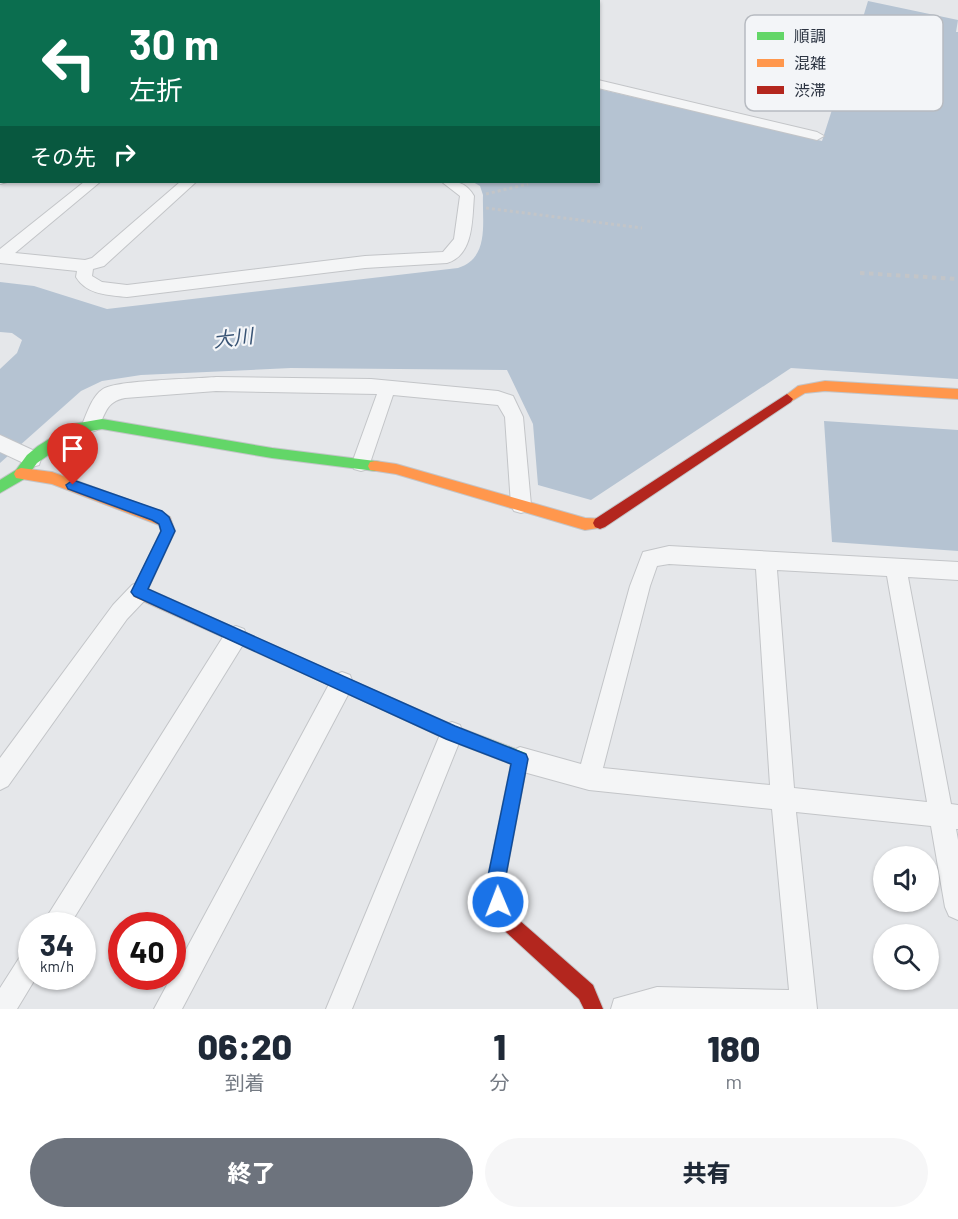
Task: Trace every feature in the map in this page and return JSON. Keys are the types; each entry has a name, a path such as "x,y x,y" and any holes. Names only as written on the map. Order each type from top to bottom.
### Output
{"street":[{"path":"600,84 817,136"},
{"path":"0,257 92,183"},
{"path":"0,257 86,266 107,256 188,183"},
{"path":"86,266 84,277 88,283 96,287 127,291 365,262 447,257 455,253 460,246 467,196 463,190 451,183"},
{"path":"91,425 100,404 109,394 216,384 371,386 498,398 507,401 514,417 521,506"},
{"path":"0,487 25,462 77,428 91,425 114,426 272,453 396,469 585,524 597,525 802,389 825,386 958,394"},
{"path":"361,463 385,396"},
{"path":"0,443 25,462 52,478 157,516 165,521 168,531 139,592 120,612 0,778"},
{"path":"589,778 640,586 650,558 669,555 958,571"},
{"path":"624,1009 657,999 803,1007 783,798 766,560"},
{"path":"896,568 950,816 958,907"},
{"path":"139,592 452,733 520,759 589,778 950,816"},
{"path":"63,912 236,636"},
{"path":"167,1009 342,683"},
{"path":"339,1009 452,733"},
{"path":"520,759 495,886 502,917 586,992 594,1009"},
{"path":"2,1009 18,984"}],"path":[{"path":"483,195 528,184"},
{"path":"483,207 642,228"},
{"path":"860,273 958,279"}],"water":[{"path":"868,1 934,15 864,15"},
{"name":"大川","path":"943,17 958,20 956,32 958,32 958,379 791,368 591,500 538,485 533,424 507,370 291,368 141,375 102,381 81,391 0,463 0,369 17,353 22,340 12,333 0,332 0,282 34,286 107,309 458,268 475,256 482,238 483,195 480,186 475,183 600,183 600,89 822,141 832,111 943,111"},
{"path":"824,421 958,430 958,551 832,542"}],"traffic: fast":[{"path":"0,487 21,474 32,459 43,450 77,428 102,424 272,453 375,466"},
{"path":"330,678 452,733 520,759 495,886 499,905"}],"traffic: slow":[{"path":"787,399 802,389 825,386 958,394"},
{"path":"375,466 396,469 585,524 600,523"},
{"path":"21,474 52,478 157,516 165,521 168,531 139,592 330,678"}],"traffic: jam":[{"path":"600,523 787,399"},
{"path":"499,905 502,917 586,992 594,1009"}],"route":[{"path":"73,485 165,521 168,531 139,592 452,733 520,759 495,886 498,902"}]}
